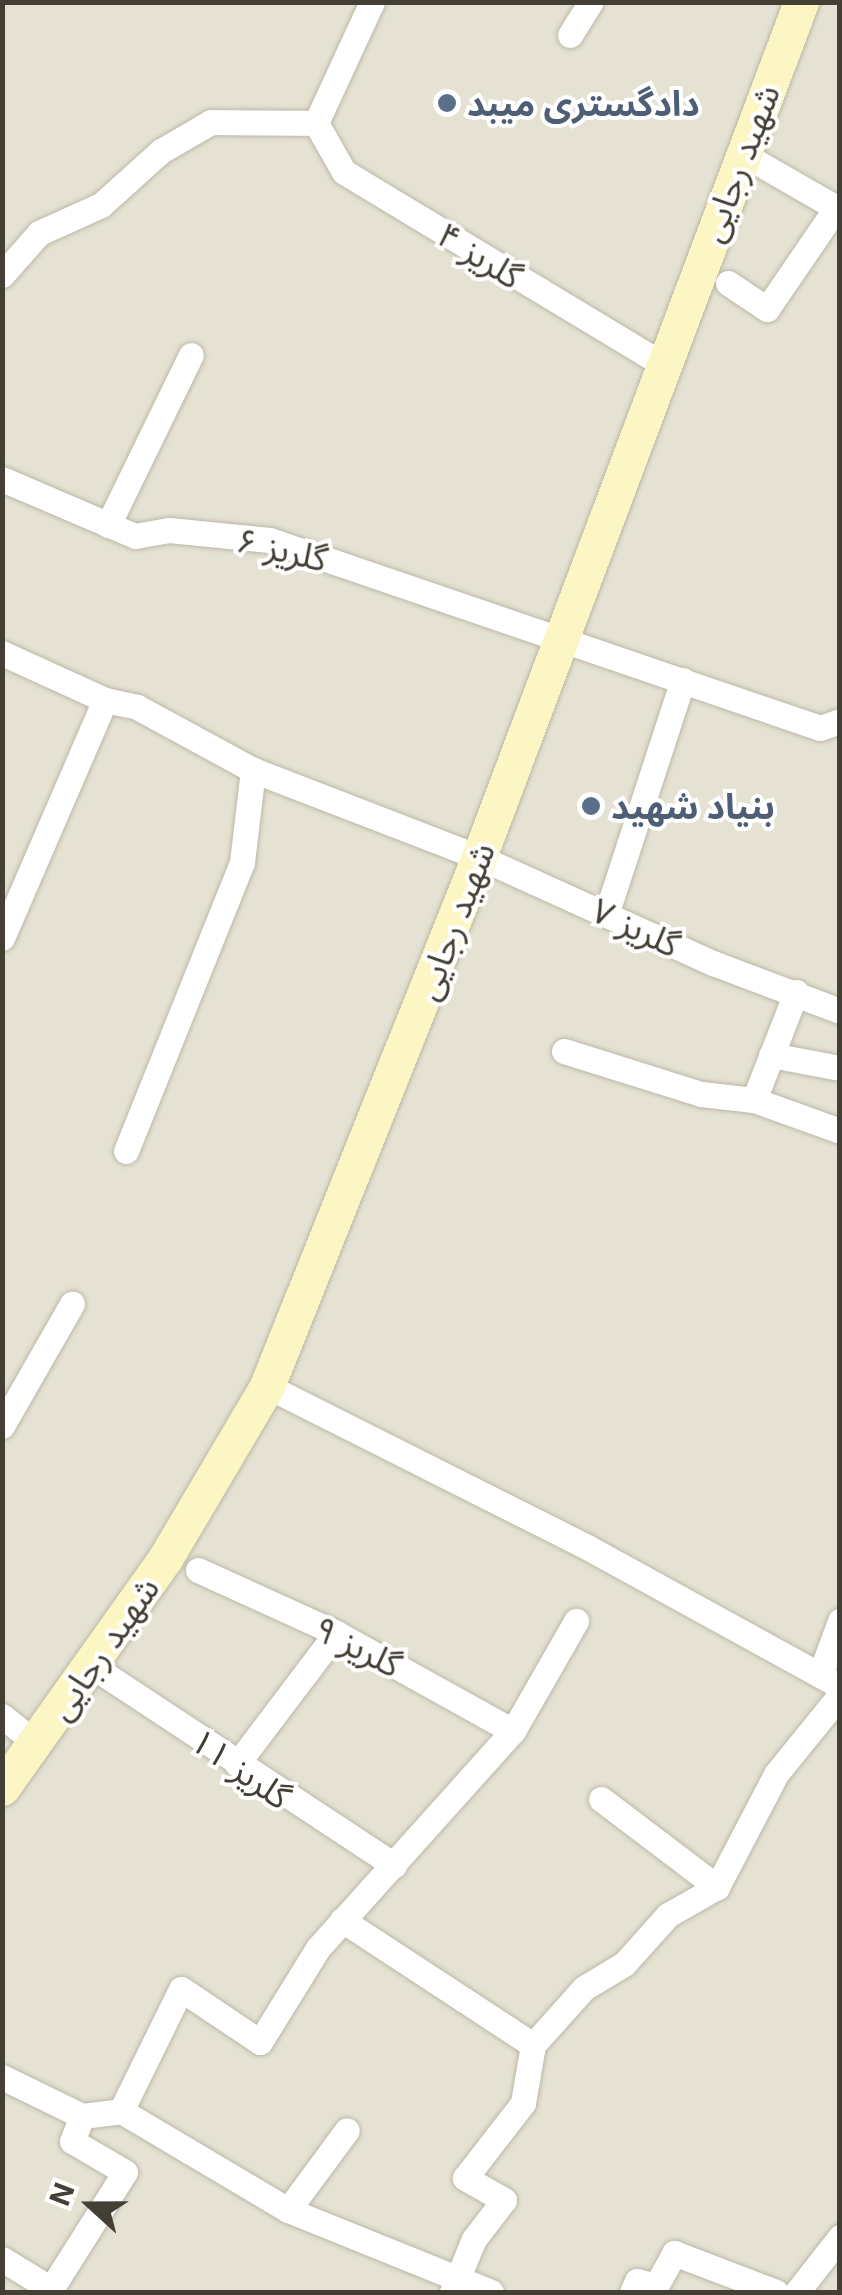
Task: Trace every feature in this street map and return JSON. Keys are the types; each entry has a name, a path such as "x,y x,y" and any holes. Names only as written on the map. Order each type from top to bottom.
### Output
{"street":[{"path":"2,275 39,234 101,205 161,151 210,122 316,124 372,2"},
{"path":"570,35 591,2"},
{"name":"شهید رجایی","path":"2,1788 92,1666 267,1386 479,857 665,366 740,153 801,2"},
{"name":"گلریز ۴","path":"316,124 344,172 665,366"},
{"path":"728,284 767,309 838,209 740,153"},
{"path":"108,526 191,355"},
{"name":"گلریز ۶","path":"2,479 135,536 169,530 270,540 820,728 840,720"},
{"name":"گلریز ۷","path":"2,653 105,700 137,707 253,770 479,857 712,963 840,1012"},
{"path":"607,912 684,680"},
{"path":"2,938 105,700"},
{"path":"126,1152 242,862 253,770"},
{"path":"754,1100 796,992"},
{"path":"564,1052 701,1094 754,1100 840,1131"},
{"path":"772,1055 840,1068"},
{"path":"2,1426 72,1304"},
{"path":"267,1386 571,1539 830,1680 840,1622"},
{"name":"گلریز ۹","path":"198,1570 336,1633 513,1731"},
{"path":"121,2110 181,1990 260,2042 342,1920 513,1731 576,1622"},
{"path":"237,1764 336,1633"},
{"name":"گلریز ۱۱","path":"92,1666 394,1865"},
{"path":"455,2286 474,2238 504,2200 466,2178 523,2103 533,2045 584,1988 624,1964 668,1916 716,1887 776,1774 840,1695"},
{"path":"2,1716 36,1743"},
{"path":"601,1799 716,1887"},
{"path":"342,1920 533,2045"},
{"path":"2,2076 82,2116 121,2110 288,2210 455,2286 491,2292"},
{"path":"2,2259 51,2289 125,2172 72,2141 82,2116"},
{"path":"288,2210 347,2130"},
{"path":"632,2292 637,2281 656,2286 674,2252 776,2292"},
{"path":"797,2292 835,2252"}],"shaded area":[{"path":"3,3 839,3 839,2292 3,2292"}],"place":[{"name":"دادگستری میبد","path":"447,103"},
{"name":"بنیاد شهید","path":"591,806"}]}
